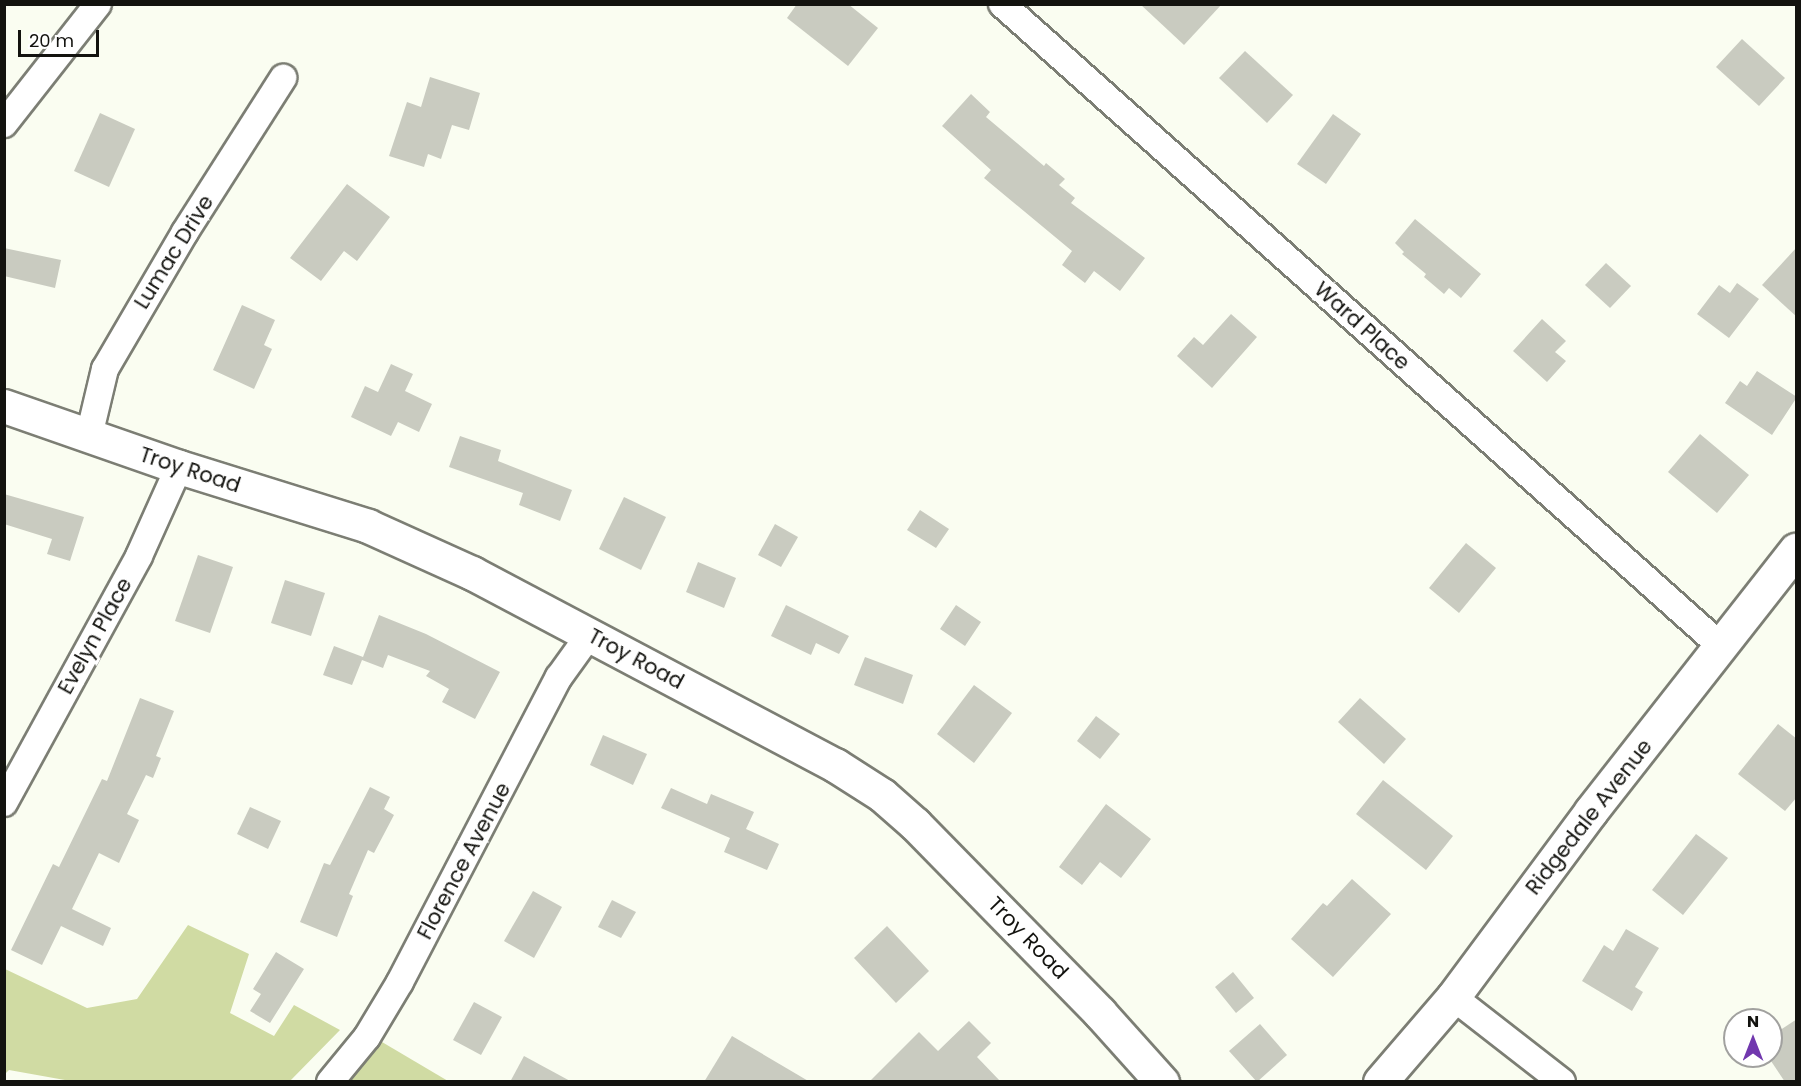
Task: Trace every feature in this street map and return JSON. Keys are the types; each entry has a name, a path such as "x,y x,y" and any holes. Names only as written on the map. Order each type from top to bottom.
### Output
{"street":[{"path":"4,124 98,4"},
{"name":"Ward Place","path":"1002,4 1722,647"},
{"name":"Lumac Drive","path":"89,436 105,369 128,326 283,78"},
{"name":"Troy Road","path":"4,406 179,467 368,526 472,573 835,765 882,795 915,824 1100,1013 1162,1082"},
{"name":"Evelyn Place","path":"4,803 139,556 179,467"},
{"name":"Ridgedale Avenue","path":"1380,1082 1453,997 1591,812 1797,550"},
{"name":"Florence Avenue","path":"330,1082 368,1036 400,982 559,677 590,634"},
{"path":"1453,997 1562,1082"}],"green space":[{"path":"188,925 249,954 230,1013 274,1036 294,1005 340,1030 290,1081 76,1082 9,1070 5,1074 5,969 87,1008 137,999"},
{"path":"382,1042 448,1081 347,1082"}],"building":[{"path":"797,4 848,4 878,28 848,66 787,18"},
{"path":"1140,4 1222,4 1184,45"},
{"path":"1742,39 1785,78 1759,106 1716,67"},
{"path":"1245,51 1293,95 1267,123 1219,78"},
{"path":"430,77 480,93 469,130 452,125 441,159 428,154 424,167 389,156 407,102 421,107"},
{"path":"971,94 990,112 986,117 1044,166 1046,163 1065,179 1059,185 1075,198 1071,203 1145,258 1120,291 1094,271 1085,283 1062,265 1072,251 984,178 991,170 942,126"},
{"path":"100,113 135,129 109,187 74,171"},
{"path":"1333,114 1361,134 1326,184 1297,164"},
{"path":"347,184 390,217 357,261 344,251 321,281 290,258"},
{"path":"1415,219 1481,274 1461,298 1449,288 1444,294 1424,277 1426,274 1402,254 1404,252 1395,243"},
{"path":"1797,247 1797,317 1762,285"},
{"path":"4,248 61,260 55,288 4,276"},
{"path":"1606,263 1631,286 1610,308 1585,285"},
{"path":"1737,283 1759,299 1729,338 1697,314 1719,285 1730,293"},
{"path":"242,305 275,320 264,345 272,349 254,389 213,370"},
{"path":"1231,314 1257,337 1212,388 1177,356 1194,337 1203,345"},
{"path":"1542,319 1566,341 1555,352 1566,361 1547,382 1513,351"},
{"path":"391,364 413,374 405,391 432,404 419,432 398,422 391,436 351,417 365,386 378,392"},
{"path":"1757,371 1797,397 1772,435 1725,403 1740,381 1747,386"},
{"path":"1700,434 1749,475 1717,513 1668,472"},
{"path":"460,436 501,450 498,461 572,490 560,521 519,505 523,493 449,467"},
{"path":"4,494 84,517 70,561 47,554 52,539 4,524"},
{"path":"624,497 666,517 641,570 599,549"},
{"path":"920,510 949,529 936,548 907,530"},
{"path":"775,524 798,537 781,567 758,555"},
{"path":"1466,543 1496,568 1459,613 1429,588"},
{"path":"198,555 233,567 210,633 175,621"},
{"path":"698,562 736,578 724,608 686,592"},
{"path":"285,580 325,593 311,636 271,623"},
{"path":"786,605 849,636 839,654 816,643 811,655 771,636"},
{"path":"956,605 981,622 965,646 940,629"},
{"path":"379,615 426,634 500,672 475,719 442,702 449,689 426,676 430,671 388,655 383,668 362,660 352,685 323,675 334,646 363,657"},
{"path":"865,657 913,675 903,704 854,685"},
{"path":"974,685 1012,713 974,763 937,734"},
{"path":"140,698 174,711 156,756 161,758 153,778 146,775 127,814 139,820 119,863 99,853 72,909 111,928 103,946 61,926 42,965 11,950 53,864 59,867 102,779 107,781"},
{"path":"1360,698 1406,739 1384,764 1338,722"},
{"path":"1096,716 1120,734 1100,759 1077,741"},
{"path":"1778,724 1797,739 1797,797 1785,811 1738,774"},
{"path":"603,735 647,754 633,785 590,765"},
{"path":"1383,780 1453,836 1426,870 1356,814"},
{"path":"370,787 390,797 384,809 394,815 374,853 368,850 349,894 353,896 337,937 300,922 324,863 330,865"},
{"path":"671,788 707,804 711,794 754,812 746,829 779,844 767,870 724,852 730,838 661,808"},
{"path":"1106,804 1151,839 1121,878 1100,862 1082,885 1059,867"},
{"path":"250,807 281,821 268,849 237,834"},
{"path":"1696,834 1728,858 1683,915 1652,890"},
{"path":"1352,879 1391,914 1333,977 1291,939 1323,903 1327,906"},
{"path":"533,891 562,907 534,958 504,941"},
{"path":"612,900 636,912 621,938 598,927"},
{"path":"887,926 929,971 896,1003 854,958"},
{"path":"1626,929 1659,948 1635,987 1643,992 1632,1011 1582,981 1604,945 1613,951"},
{"path":"276,952 304,969 270,1023 250,1011 261,994 253,989"},
{"path":"1233,972 1254,998 1236,1013 1215,987"},
{"path":"474,1002 502,1017 481,1055 453,1040"},
{"path":"1797,1019 1797,1082 1785,1082 1776,1068 1783,1068 1783,1028"},
{"path":"969,1021 991,1043 977,1057 1001,1082 869,1082 919,1032 938,1051"},
{"path":"1260,1024 1287,1055 1257,1082 1229,1051"},
{"path":"732,1036 810,1082 704,1082"},
{"path":"524,1056 572,1082 510,1082"}]}
